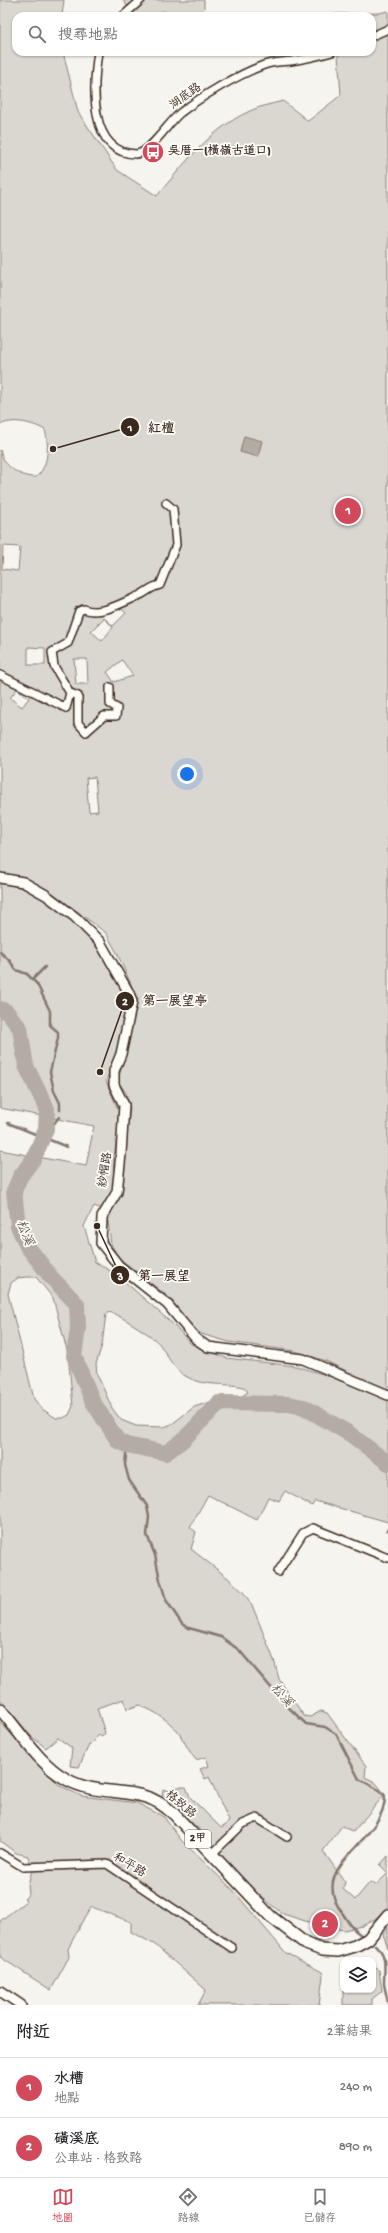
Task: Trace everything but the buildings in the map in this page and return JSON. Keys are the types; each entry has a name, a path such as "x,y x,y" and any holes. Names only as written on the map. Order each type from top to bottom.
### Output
{"main road":[{"name":"格致路","path":"0,1709 56,1772 67,1780 98,1791 131,1794 160,1802 174,1814 270,1916 306,1944 322,1950 338,1951 355,1946 368,1940 388,1915"}],"street":[{"path":"128,12 141,0"},
{"path":"376,34 388,28"},
{"name":"湖底路","path":"98,56 96,104 98,126 109,142 116,148 137,154 142,153 149,147 179,114 245,74 265,65 319,56"},
{"path":"110,687 110,704 117,708 116,716 104,716 86,732 78,723 78,696 70,693 54,666 52,652 68,642 79,611 84,609 92,612 110,607 139,596 151,587 160,585 176,545 173,509 166,503"},
{"path":"0,675 66,708 70,693"},
{"name":"紗帽路","path":"0,878 23,882 46,895 75,917 100,942 129,993 132,1002 121,1054 114,1071 114,1084 124,1105 121,1154 116,1192 102,1217 101,1243 110,1255 120,1266 167,1304 196,1339 208,1347 303,1359 388,1395"},
{"path":"278,1572 303,1533 313,1528 388,1558"},
{"path":"212,1854 242,1824 257,1818 286,1837"},
{"name":"和平路","path":"0,1853 23,1867 107,1864 232,1948"},
{"path":"0,1991 21,2005"}],"shaded area":[{"path":"0,0 64,0 62,12 12,12 12,56 64,56 78,112 117,170 157,196 210,137 236,118 250,111 262,106 283,101 308,121 341,95 338,56 376,56 376,38 388,33 388,1391 326,1361 295,1351 229,1342 201,1334 184,1318 171,1299 118,1257 111,1244 108,1221 119,1192 130,1108 126,1093 118,1081 138,1000 117,953 106,933 54,894 26,880 0,874 0,450 9,466 19,473 30,477 36,477 40,473 46,461 47,455 45,430 29,423 5,423 0,425","holes":["3,546 20,547 18,571 2,569","119,607 126,613 113,626 101,615","104,618 113,627 102,641 91,631","28,647 45,648 45,665 28,665","74,659 87,659 88,684 76,684","122,660 133,676 114,682 107,672","17,689 29,698 22,707 10,698","95,777 98,811 89,812 86,778"]},
{"path":"123,0 204,0 204,8 200,12 131,12"},
{"path":"388,11 388,26 376,31 376,13"},
{"path":"244,436 262,441 258,457 240,452"},
{"path":"0,882 33,893 46,900 69,918 106,958 117,976 123,990 125,1011 122,1032 106,1081 120,1114 114,1158 113,1192 102,1209 94,1206 84,1226 95,1262 116,1274 174,1325 191,1344 226,1358 295,1366 329,1376 388,1400 388,1522 315,1501 312,1506 285,1491 279,1501 268,1497 257,1520 208,1495 190,1527 196,1532 191,1549 228,1578 244,1593 252,1605 274,1660 279,1679 304,1716 310,1717 321,1711 327,1713 366,1766 365,1777 375,1782 385,1794 353,1832 342,1826 323,1851 345,1882 343,1889 355,1900 370,1882 376,1885 388,1873 388,1906 375,1919 362,1926 344,1930 324,1927 283,1914 258,1894 221,1859 199,1829 162,1796 163,1789 172,1792 174,1787 186,1787 190,1797 221,1828 229,1821 209,1777 205,1779 200,1769 209,1766 206,1757 196,1760 172,1725 157,1714 140,1705 127,1709 124,1699 97,1708 105,1733 102,1737 99,1735 89,1745 79,1767 70,1766 72,1748 58,1738 46,1748 31,1736 0,1699 0,1150 86,1166 94,1126 0,1108","holes":["36,1277 53,1298 68,1354 73,1406 69,1415 63,1418 56,1418 42,1409 34,1399 8,1294 11,1283 18,1278","109,1312 136,1326 157,1341 172,1364 182,1374 205,1383 244,1387 248,1392 239,1398 220,1399 194,1407 172,1424 164,1427 136,1426 121,1420 112,1408 97,1374 96,1364 102,1345 106,1314"]},
{"path":"0,1722 59,1785 81,1796 137,1803 164,1817 181,1840 232,1889 286,1953 322,1972 323,1976 319,2005 198,2005 206,1990 154,1944 131,1932 131,1922 92,1907 85,1916 68,1949 69,1957 51,1990 0,1957 0,1921 26,1901 24,1899 29,1895 28,1885 32,1870 28,1856 16,1853 0,1841"},
{"path":"388,1856 388,1873 380,1865"},
{"path":"388,1927 388,1949 383,1934"},
{"path":"376,1968 379,1970 382,1991 372,1999 372,2005 343,2005 343,1993 376,1993"}],"waterway":[{"path":"0,952 10,961 16,970 27,974 37,984 50,1011 50,1025 58,1032 50,1072 54,1091 60,1103 60,1110"},
{"path":"33,979 45,967"},
{"name":"松溪","path":"0,1009 6,1011 20,1028 26,1066 47,1109 46,1129 34,1158 20,1177 14,1191 18,1226 27,1246 51,1277 77,1304 78,1328 74,1356 93,1402 118,1441 127,1445 166,1453 183,1440 219,1403 288,1404 304,1407 350,1434 388,1463"},
{"path":"46,1129 53,1125 59,1117"},
{"path":"8,1123 67,1147"},
{"name":"松溪","path":"127,1445 125,1465 129,1480 147,1506 149,1517 147,1535 155,1555 160,1580 166,1600 182,1624 189,1628 221,1637 239,1650 285,1704 306,1724 325,1727 336,1734 359,1779 379,1790 385,1796 382,1813 373,1827 339,1867 333,1881 334,1897 349,1923 361,1935"},
{"name":"松溪","path":"375,1945 384,1957 384,1984 388,2003"}],"place":[{"name":"吳厝一(橫嶺古道口)","path":"153,152"},
{"name":"紅檀","path":"53,449"},
{"name":"水槽","path":"348,511"},
{"name":"第一展望亭","path":"100,1072"},
{"name":"第一展望","path":"97,1226"},
{"name":"磺溪底","path":"325,1924"}]}
